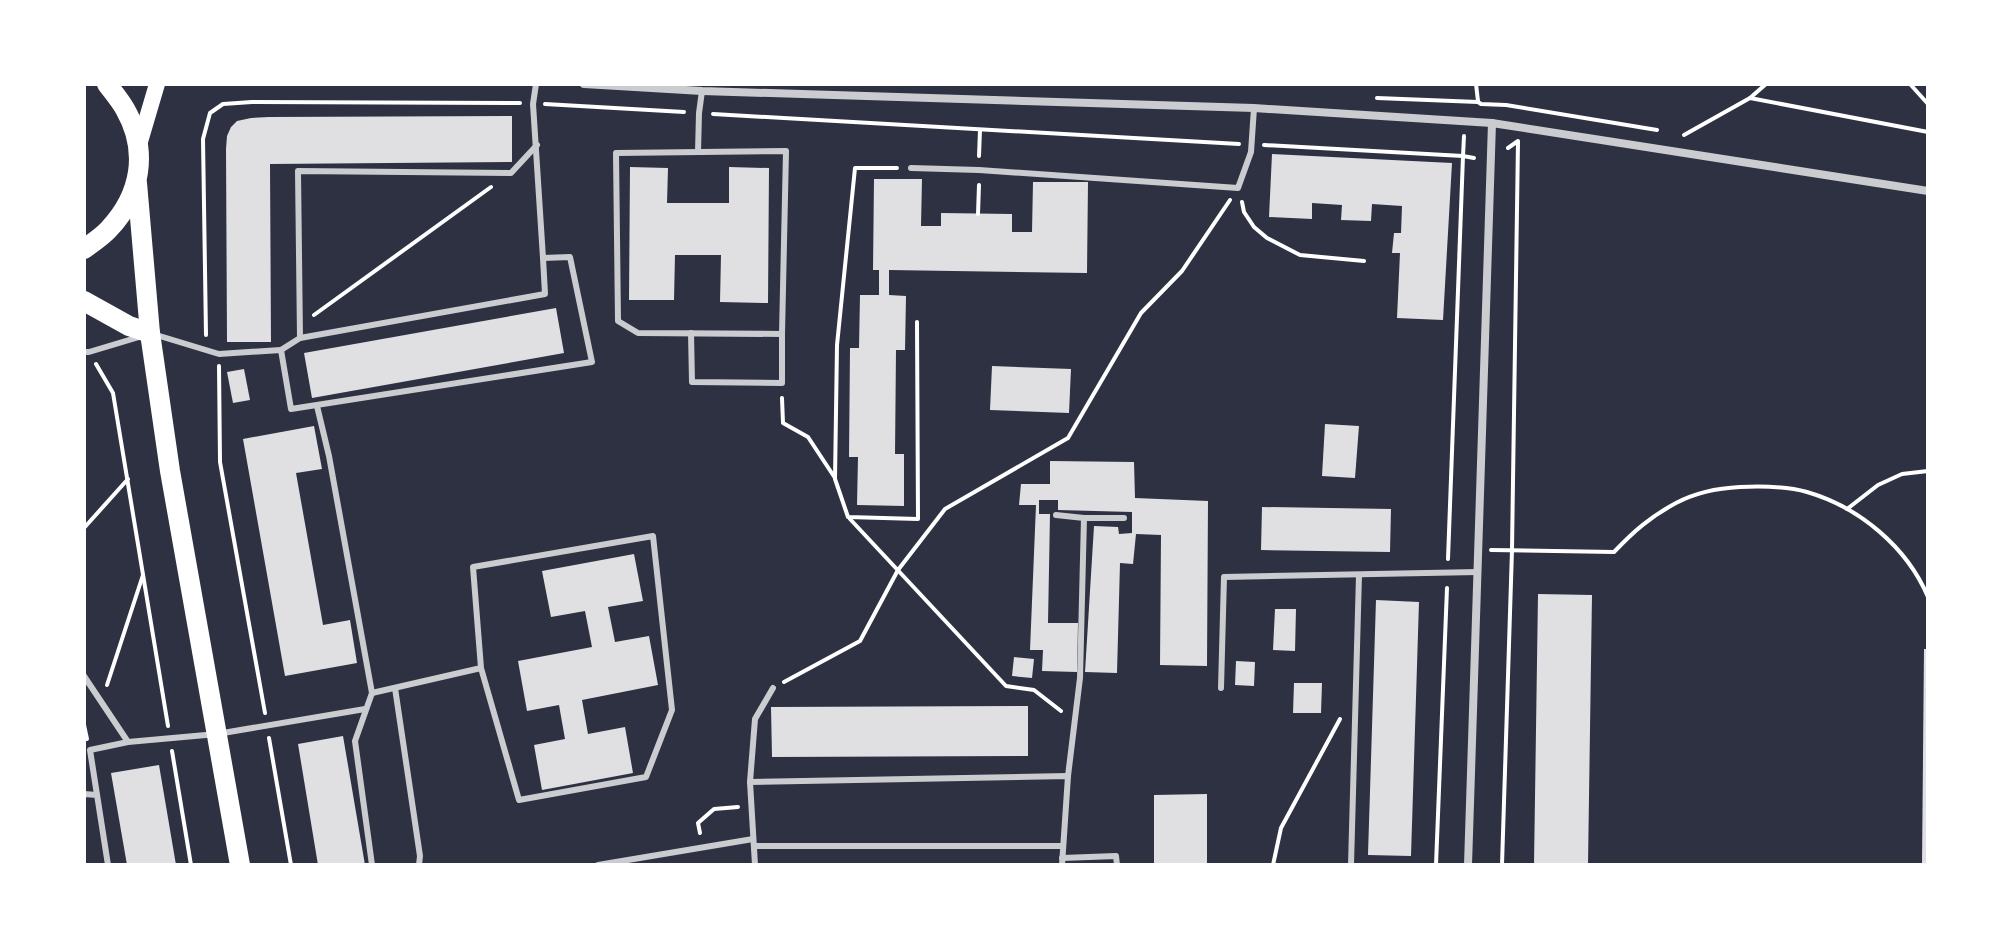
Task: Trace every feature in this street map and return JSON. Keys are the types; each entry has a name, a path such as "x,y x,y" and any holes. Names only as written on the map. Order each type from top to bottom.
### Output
{"main road":[{"path":"107,84 126,110 139,145"},
{"path":"157,84 139,145 137,183 150,333 170,471 240,865"},
{"path":"84,249 116,221 137,183"},
{"path":"84,301 129,326 150,333"}],"street":[{"path":"584,84 702,91 1254,108 1492,123 1928,191"},
{"path":"1468,865 1492,123"}],"lane":[{"path":"87,352 150,333 219,354 281,350 300,338 545,294 533,104 536,84"},
{"path":"698,152 702,91"},
{"path":"911,168 1238,188 1251,152 1254,108"},
{"path":"300,338 298,171 511,173 537,145"},
{"path":"691,333 692,382 782,383 786,151 616,153 618,321 638,333 691,333 782,334"},
{"path":"281,350 291,409 592,362 570,257 543,258"},
{"path":"317,406 372,693 355,741 372,865"},
{"path":"1056,515 1124,518"},
{"path":"1084,518 1080,678 1068,776 1062,862 1116,856 1117,865"},
{"path":"653,536 672,710 646,777 519,800 481,668 473,567 653,536"},
{"path":"1221,688 1224,577 1478,572"},
{"path":"1351,865 1359,575"},
{"path":"372,693 481,668"},
{"path":"84,676 128,742"},
{"path":"395,688 419,865"},
{"path":"755,865 750,782 755,719 773,688"},
{"path":"84,692 95,692"},
{"path":"108,865 90,750 128,742 217,734 365,709"},
{"path":"750,782 1068,776"},
{"path":"84,794 97,795"},
{"path":"598,865 753,842 1063,846"}],"path":[{"path":"1476,84 1478,102"},
{"path":"1684,135 1750,98 1766,84"},
{"path":"1910,84 1928,104"},
{"path":"1750,98 1928,132"},
{"path":"291,865 220,462 219,354 206,340 203,139 210,113 223,104 533,104 1463,156 1490,160 1518,141 1512,550 1502,865"},
{"path":"1436,865 1463,156"},
{"path":"835,479 837,345 855,168 911,168"},
{"path":"299,326 511,173"},
{"path":"1238,188 1244,212 1254,227 1267,238 1300,255 1364,261"},
{"path":"773,688 860,641 898,570 945,509 1068,438 1141,313 1182,271 1238,188"},
{"path":"848,517 918,519 917,322"},
{"path":"87,352 113,393 191,865"},
{"path":"782,383 783,423 808,437 835,479 848,517 1006,686 1034,690 1075,723"},
{"path":"1847,509 1878,485 1902,474 1928,471"},
{"path":"84,528 128,479"},
{"path":"1512,550 1614,552 1640,525 1678,502 1720,488 1763,486 1806,492 1847,509 1877,529 1903,556 1928,597"},
{"path":"102,703 143,574"},
{"path":"1273,865 1281,828 1356,690"},
{"path":"703,847 698,823 714,809 752,806"}],"building":[{"path":"512,116 512,162 270,164 271,342 227,342 226,149 227,136 237,121 269,117"},
{"path":"1272,154 1452,163 1443,320 1397,318 1400,253 1392,253 1394,233 1401,233 1402,206 1372,204 1371,221 1341,220 1342,205 1312,203 1312,219 1269,217"},
{"path":"630,167 668,168 667,203 729,203 729,167 769,168 768,303 720,302 721,255 675,255 674,300 629,300"},
{"path":"874,179 922,179 921,226 941,226 941,213 1012,214 1012,232 1032,232 1033,182 1088,182 1087,273 889,270 889,295 906,296 905,350 896,350 895,454 904,454 904,506 857,505 858,457 849,457 850,348 859,348 860,295 879,295 879,270 873,270"},
{"path":"556,308 564,353 312,398 304,353"},
{"path":"992,366 1071,369 1069,413 990,410"},
{"path":"244,369 250,400 233,403 227,372"},
{"path":"1325,424 1359,426 1355,478 1322,476"},
{"path":"314,426 322,469 296,473 323,625 350,620 357,663 285,676 243,439"},
{"path":"1050,461 1134,462 1135,498 1208,501 1207,666 1160,665 1161,535 1136,534 1133,564 1120,563 1117,673 1085,672 1094,526 1118,527 1119,534 1132,533 1132,512 1058,510 1058,500 1039,500 1039,514 1050,514 1048,623 1078,623 1077,672 1042,671 1043,650 1030,650 1036,505 1019,505 1021,484 1050,484"},
{"path":"1262,507 1391,509 1390,552 1261,550"},
{"path":"634,554 643,601 608,607 615,642 649,636 658,685 582,700 588,734 625,727 633,773 542,790 534,745 565,739 559,705 527,711 518,661 592,647 585,611 551,617 542,571"},
{"path":"1538,594 1592,595 1588,865 1534,865"},
{"path":"1376,600 1419,602 1411,856 1368,855"},
{"path":"1275,609 1296,609 1295,651 1273,650"},
{"path":"1924,649 1928,649 1928,865 1922,865"},
{"path":"1014,657 1034,659 1032,678 1012,676"},
{"path":"1236,661 1255,662 1254,686 1235,685"},
{"path":"1294,683 1322,683 1321,713 1293,713"},
{"path":"1028,706 1028,756 772,757 771,707"},
{"path":"343,736 365,865 318,865 298,744"},
{"path":"159,765 176,865 127,865 111,773"},
{"path":"1207,794 1207,865 1154,865 1154,795"}]}
